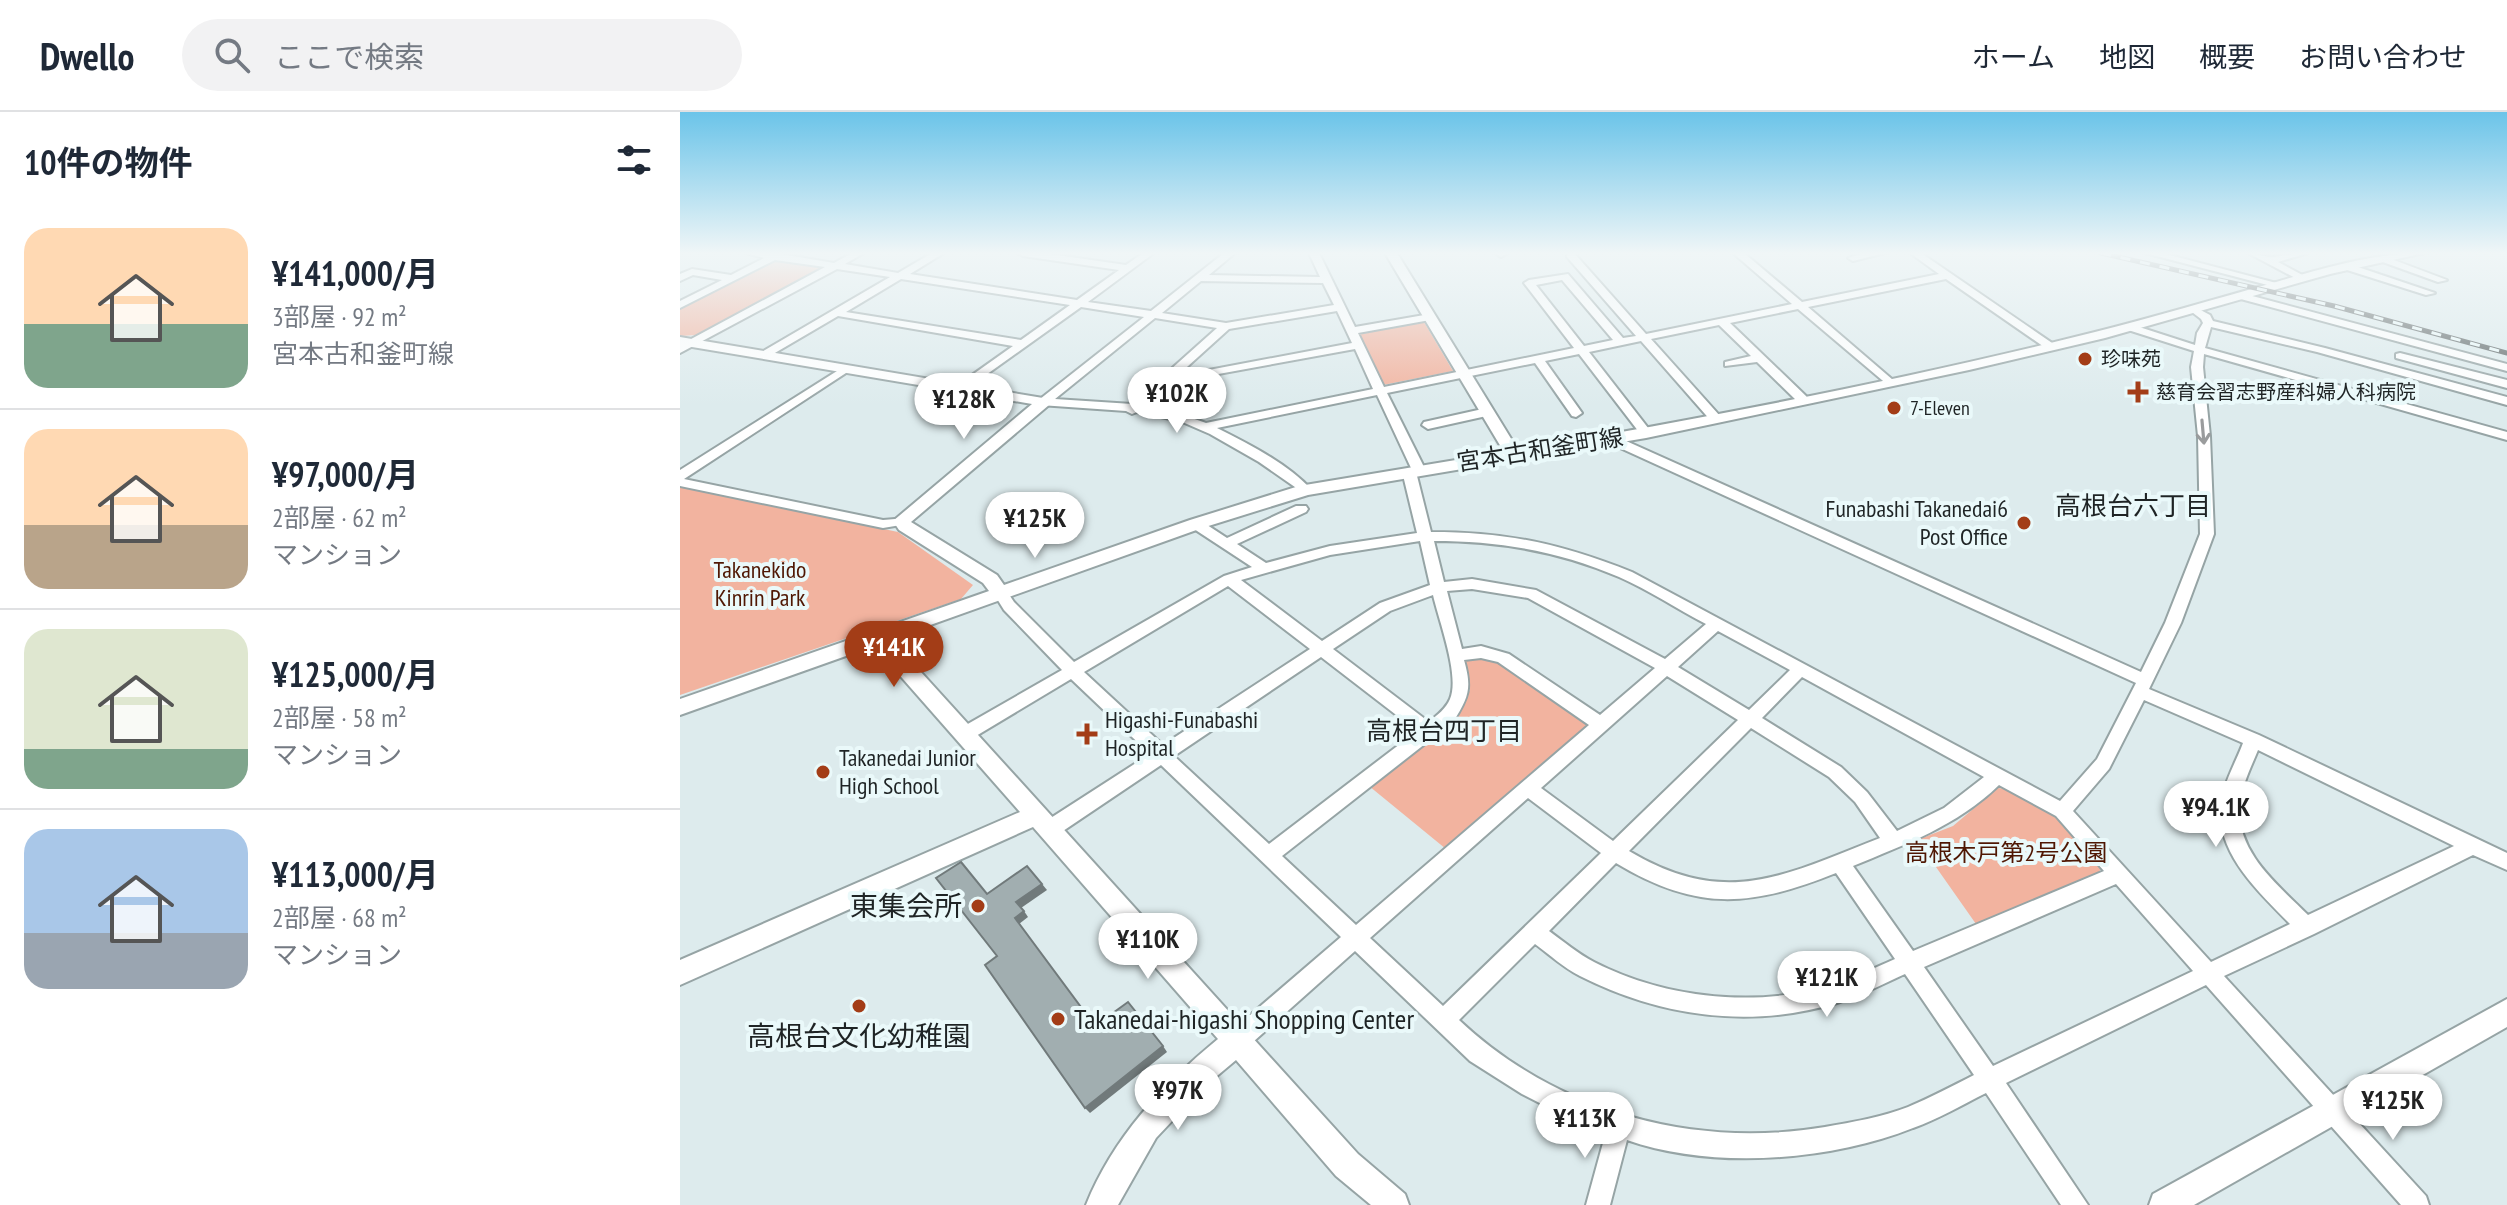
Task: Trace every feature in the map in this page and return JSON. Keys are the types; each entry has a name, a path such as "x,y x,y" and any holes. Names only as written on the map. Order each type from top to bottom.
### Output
{"street":[{"path":"684,345 762,304"},
{"path":"764,355 851,304"},
{"path":"962,388 1079,304 1226,326 1340,307"},
{"path":"680,479 883,524 902,521 1165,304"},
{"path":"1269,855 1447,717 1458,701 1462,682 1426,534 1414,470 1339,304"},
{"path":"1422,304 1513,454"},
{"path":"1545,304 1646,433"},
{"path":"1588,304 1620,342"},
{"path":"1614,304 1716,419"},
{"path":"1202,427 1805,304"},
{"path":"1988,304 2051,347"},
{"name":"宮本古和釜町線","path":"680,707 1196,524 1305,490 1716,419 2051,347 2211,304"},
{"path":"2271,304 2507,368"},
{"path":"1800,305 1889,382"},
{"path":"2062,811 2103,764 2173,623 2207,534 2204,436 2197,389 2199,348 2208,323 2206,317 2193,309"},
{"path":"836,313 1022,344"},
{"path":"1352,331 1430,317"},
{"path":"1722,322 1802,399"},
{"path":"2208,323 2266,335 2348,360 2507,401"},
{"path":"1132,410 1226,326"},
{"path":"2129,327 2507,436"},
{"path":"684,345 764,355 1044,402 1185,418 1278,469 1305,490"},
{"path":"1166,380 1358,345"},
{"path":"2400,356 2507,384"},
{"path":"1537,358 1576,413"},
{"path":"1729,364 1759,358"},
{"path":"680,479 845,369"},
{"path":"1428,425 1487,412"},
{"path":"1611,439 2138,677 2142,688 2507,862"},
{"path":"1225,544 1301,509"},
{"path":"902,521 905,526 990,579 1009,606 1073,671 1478,1053 1510,1075 1571,1108 1619,1128 1687,1143 1771,1148 1807,1144 1857,1136 1910,1118 2474,845"},
{"path":"1196,524 1264,568"},
{"path":"965,734 1229,579 1368,541 1426,534 1470,534 1554,547 1627,575 2062,811 2417,1205"},
{"path":"1229,579 1429,731"},
{"path":"680,973 1044,822 1161,754 1385,607 1440,587 1472,584 1531,594 1559,607 1666,667 1835,772 1861,797 1893,841"},
{"path":"1101,1205 1146,1128 1195,1076 1716,624"},
{"path":"878,637 1347,1165 1394,1205"},
{"path":"1455,655 1481,652 1503,658 1601,724"},
{"path":"1443,1021 1801,669"},
{"path":"2253,740 2230,805 2232,830 2247,861 2307,928"},
{"path":"1528,788 1613,853 1677,886 1716,892 1772,887 1893,841 1946,819 1975,798 1998,775"},
{"path":"1840,862 2076,1205"},
{"path":"1534,932 1585,968 1638,991 1712,1007 1752,1008 1812,1000 1838,993 2119,874"},
{"path":"2164,1205 2507,1012"},
{"path":"1598,1205 1619,1128"}],"green space":[{"path":"686,304 755,304 697,335 680,336 680,307"},
{"path":"1424,322 1453,371 1383,385 1358,335"},
{"name":"Takanekido Kinrin Park","path":"680,486 898,532 973,585 961,599 680,695"},
{"path":"1469,656 1495,658 1589,721 1589,726 1446,849 1369,786 1455,718 1470,690 1464,661"},
{"name":"高根木戸第2号公園","path":"1998,788 2014,791 2043,805 2102,863 2099,873 1976,924 1917,840 1953,826"}],"building":[{"name":"Takanedai-higashi Shopping Center","path":"961,862 987,894 1027,866 1042,884 1016,902 1024,911 1015,918 1095,1026 1128,1002 1163,1046 1085,1108 985,965 997,956 936,878"}],"railway":[{"path":"2325,304 2507,353"}],"place":[{"name":"珍味苑","path":"2085,359"},
{"name":"慈育会習志野産科婦人科病院","path":"2138,392"},
{"name":"7-Eleven","path":"1894,408"},
{"name":"Funabashi Takanedai6 Post Office","path":"2024,523"},
{"name":"Higashi-Funabashi Hospital","path":"1087,734"},
{"name":"Takanedai Junior High School","path":"823,772"},
{"name":"東集会所","path":"978,906"},
{"name":"高根台文化幼稚園","path":"859,1006"},
{"name":"Takanedai-higashi Shopping Center","path":"1058,1019"}],"district":[{"name":"高根台六丁目","path":"2133,506"},
{"name":"高根台四丁目","path":"1444,731"}]}
